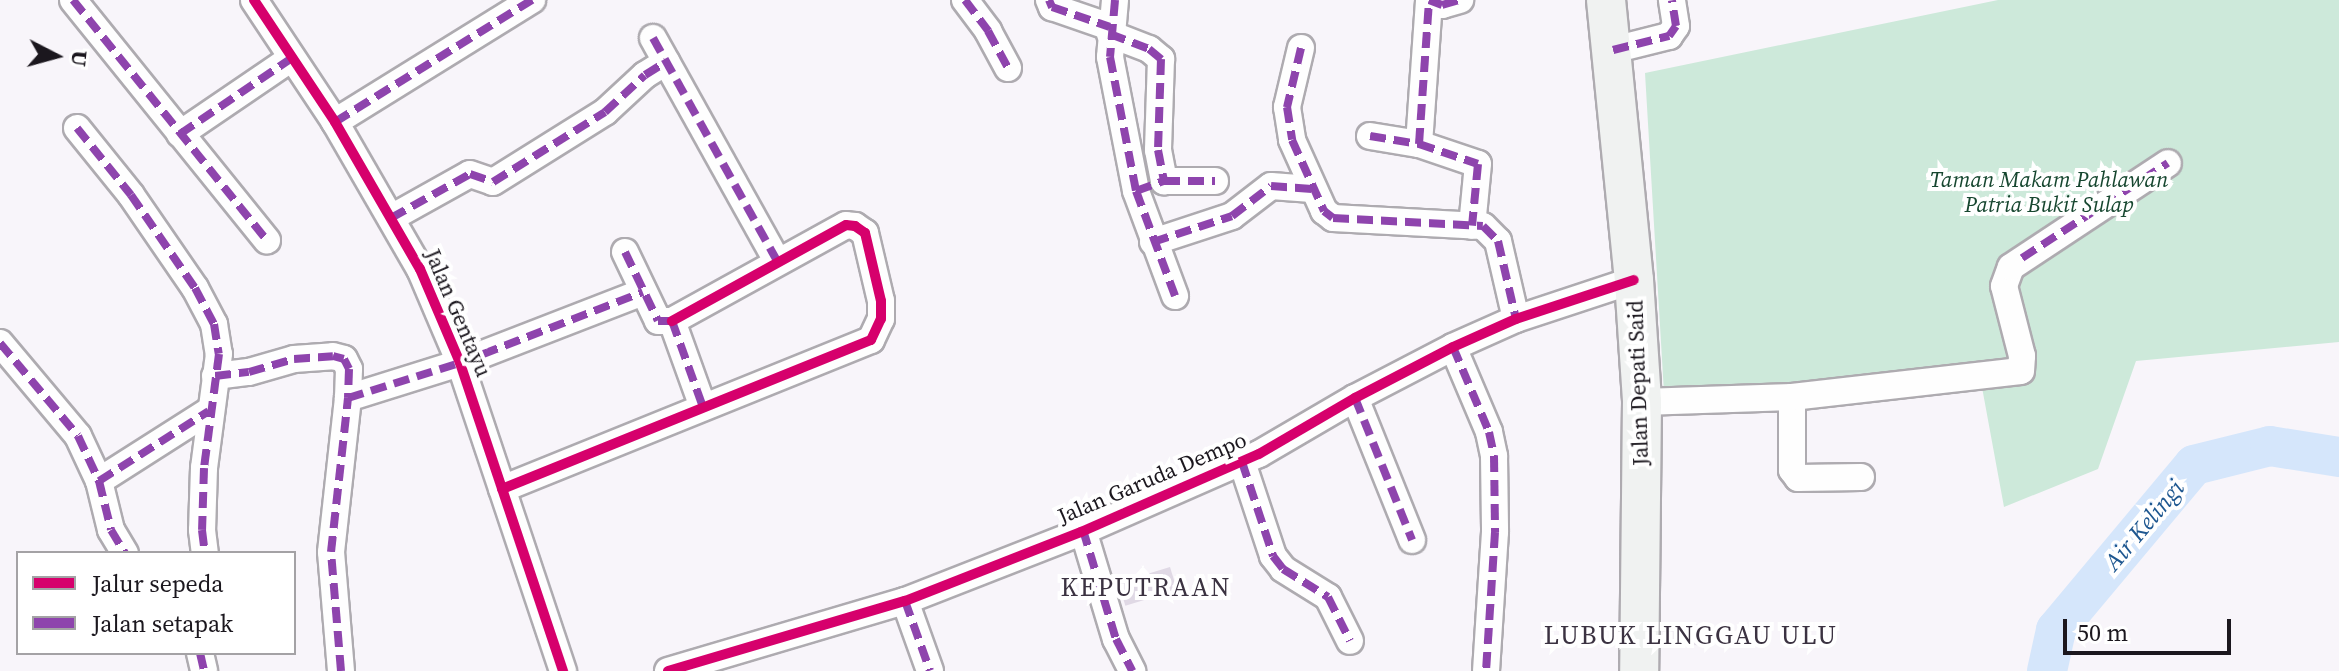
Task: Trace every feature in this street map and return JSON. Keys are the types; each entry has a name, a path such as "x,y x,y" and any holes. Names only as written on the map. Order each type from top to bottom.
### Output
{"main road":[{"name":"Jalan Depati Said","path":"1606,0 1634,280 1642,402 1639,671"}],"street":[{"path":"73,0 267,240"},
{"name":"Jalan Gentayu","path":"254,0 335,122 420,269 460,363 563,671"},
{"path":"335,122 532,0"},
{"path":"965,0 988,31 1008,68"},
{"path":"1049,0 1052,7 1149,49 1161,59 1158,150 1164,181"},
{"path":"1115,0 1110,57 1136,191 1175,296"},
{"path":"1419,144 1429,0 1442,5 1460,0"},
{"path":"1613,50 1669,36 1676,26 1672,0"},
{"path":"653,38 777,261"},
{"path":"1301,48 1287,107 1292,140 1324,211 1333,218 1483,226 1498,241 1516,319"},
{"path":"180,134 292,58"},
{"path":"391,218 470,174 493,182 605,112 645,75 666,62"},
{"path":"77,128 131,195 208,310 217,339 202,518 205,551"},
{"path":"1370,136 1419,144 1478,164 1472,226"},
{"path":"1642,402 1792,397 2021,371 2022,356 2004,286 2011,267 2168,163"},
{"path":"1136,191 1164,181 1215,181"},
{"path":"1153,242 1232,216 1271,186 1312,189"},
{"path":"502,489 871,340 878,331 881,301 865,233 855,226 846,225 672,321 658,321 625,252"},
{"name":"Jalan Garuda Dempo","path":"668,671 905,601 1083,530 1242,462 1453,347 1516,319 1634,280"},
{"path":"348,398 460,363 643,292"},
{"path":"672,321 703,407"},
{"path":"0,343 78,436 99,481 111,530 124,551"},
{"path":"1453,347 1489,432 1494,456 1495,532 1486,671"},
{"path":"215,376 249,372 294,359 333,356 344,359 349,369 331,552 341,671"},
{"path":"1792,397 1792,470 1798,478 1861,477"},
{"path":"1355,398 1412,540"},
{"path":"99,481 209,411"},
{"path":"1242,462 1273,556 1283,569 1328,597 1350,641"},
{"path":"1083,530 1116,639 1132,671"},
{"path":"905,601 930,671"}],"green space":[{"name":"Taman Makam Pahlawan Patria Bukit Sulap","path":"1998,0 2339,0 2339,342 2136,361 2098,469 2004,507 1979,371 1664,393 1645,73"}],"building":[{"path":"1170,567 1177,590 1125,606 1118,583"},
{"path":"1663,623 1713,625 1712,646 1662,644"}],"waterway":[{"name":"Air Kelingi","path":"2047,671 2056,630 2194,465 2270,446 2339,457"}],"marked path":[{"path":"73,0 267,240"},
{"path":"335,122 532,0"},
{"path":"965,0 988,31 1008,68"},
{"path":"1049,0 1052,7 1110,27"},
{"path":"1115,0 1110,57 1136,191 1175,296"},
{"path":"1429,0 1442,5 1460,0"},
{"path":"1370,136 1419,144 1429,0"},
{"path":"1613,50 1669,36 1676,26 1672,0"},
{"path":"1110,34 1149,49 1161,59 1158,150 1164,181 1215,181"},
{"path":"653,38 777,261"},
{"path":"1301,48 1287,107 1292,140 1324,211 1333,218 1483,226 1498,241 1516,319"},
{"path":"180,134 292,58"},
{"path":"391,218 470,174 493,182 605,112 645,75 666,62"},
{"path":"77,128 131,195 195,288 214,324 219,354 204,468 202,530 205,551"},
{"path":"1419,144 1478,164 1472,226"},
{"path":"2022,258 2168,163"},
{"path":"1136,191 1164,181"},
{"path":"1153,242 1232,216 1271,186 1312,189"},
{"path":"625,252 658,321 672,321 703,407"},
{"path":"341,671 331,552 348,398 460,363 643,292"},
{"path":"0,343 78,436 99,481 111,530 124,551"},
{"path":"1453,347 1489,432 1494,456 1495,532 1486,671"},
{"path":"215,376 249,372 294,359 333,356 344,359 349,369 348,398"},
{"path":"1355,398 1412,540"},
{"path":"99,481 209,411"},
{"path":"1242,462 1273,556 1283,569 1328,597 1350,641"},
{"path":"1083,530 1116,639 1132,671"},
{"path":"905,601 930,671"},
{"path":"200,655 204,671"}],"cycle path":[{"path":"254,0 335,122 420,269 460,363 563,671"},
{"path":"502,489 871,340 881,319 881,301 865,233 855,226 846,225 672,321"},
{"path":"668,671 905,601 1081,532 1259,454 1355,398 1453,347 1516,319 1634,280"}],"district":[{"name":"KEPUTRAAN","path":"1146,588"},
{"name":"LUBUK LINGGAU ULU","path":"1691,636"}]}
